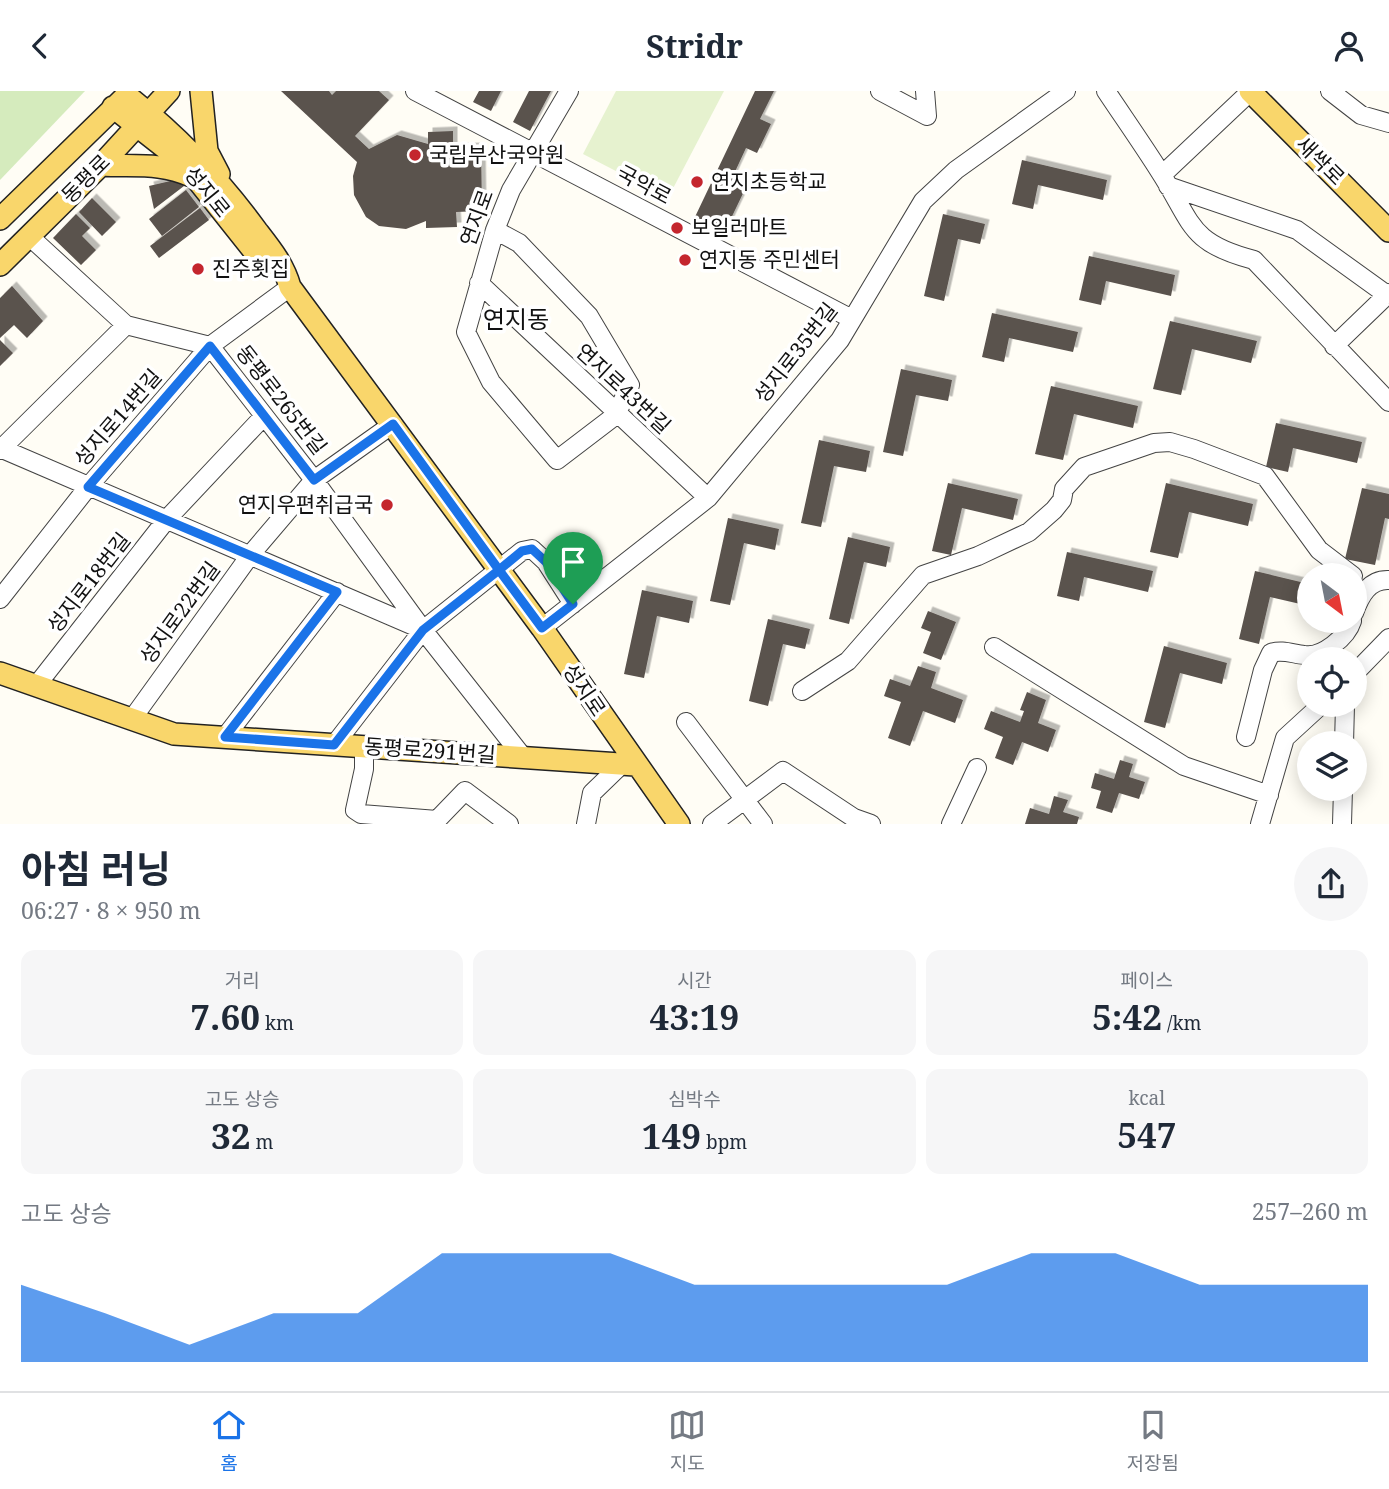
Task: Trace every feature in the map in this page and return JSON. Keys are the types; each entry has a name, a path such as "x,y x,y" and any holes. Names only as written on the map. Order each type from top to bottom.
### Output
{"main road":[{"name":"동평로","path":"0,265 101,165 169,91"},
{"name":"성지로","path":"201,91 207,151 226,188 285,269 290,287"},
{"name":"새싹로","path":"1251,91 1389,231"},
{"name":"동평로","path":"0,219 123,98"},
{"name":"성지로","path":"123,98 195,178 273,275 290,287 542,628 629,764 679,824"},
{"name":"성지로","path":"143,119 226,188"},
{"path":"101,165 154,165 174,168 195,178"},
{"name":"동평로291번길","path":"0,673 174,734 629,764"}],"street":[{"name":"국악로","path":"415,91 852,319"},
{"name":"연지로","path":"569,91 511,190 495,230 466,332 491,382 557,460 616,415"},
{"path":"880,91 927,116 925,91"},
{"name":"성지로35번길","path":"542,628 708,498 840,339 923,201 937,184 1066,91"},
{"path":"1106,91 1165,181 1189,226 1223,252 1254,260 1389,402"},
{"path":"1165,181 1251,91"},
{"path":"1330,91 1361,115 1389,123"},
{"path":"1165,181 1297,230 1388,294 1334,346"},
{"path":"495,230 519,243 590,316 630,385 616,415"},
{"name":"동평로265번길","path":"29,236 126,325 210,346 314,480 423,630 523,757"},
{"name":"연지로43번길","path":"479,283 616,415 708,498"},
{"name":"성지로14번길","path":"0,599 88,487 210,346 290,287"},
{"path":"126,325 0,449 251,554 423,630"},
{"name":"성지로18번길","path":"36,686 167,519 264,416"},
{"name":"성지로22번길","path":"132,719 251,554 314,480 393,424"},
{"path":"802,691 848,661 923,575 978,556 1029,532 1054,510 1064,489 1084,467 1154,443 1170,442 1194,449 1265,476 1319,550 1336,563"},
{"path":"334,745 423,630 522,551 532,549 546,562 573,604"},
{"path":"1367,590 1389,580"},
{"path":"1367,584 1371,586"},
{"path":"225,737 337,592"},
{"path":"1246,737 1263,670 1271,653 1277,651 1307,656 1318,654 1344,633"},
{"path":"1367,661 1389,638"},
{"path":"994,647 1184,766 1269,796"},
{"path":"1260,824 1285,738 1308,717"},
{"path":"686,722 763,824"},
{"path":"364,747 364,769 355,810 361,814 437,820 465,791 509,824"},
{"path":"586,824 592,793 629,764"},
{"path":"951,824 977,768"},
{"path":"712,824 783,771 857,822"},
{"path":"1342,824 1343,801"}],"green space":[{"path":"0,91 85,91 0,180"},
{"path":"616,91 724,91 668,198 583,154"}],"building":[{"name":"국립부산국악원","path":"281,91 329,91 332,95 336,91 379,91 389,100 355,136 369,149 397,135 428,144 428,132 453,131 453,148 481,147 482,211 456,212 457,227 426,228 426,221 406,229 379,226 366,217 354,195 353,176 357,162"},
{"path":"479,91 501,91 491,111 473,102"},
{"path":"529,91 551,91 530,131 513,122"},
{"path":"755,91 774,91 760,119 771,124 757,153 746,148 733,176 748,183 724,233 694,219"},
{"path":"1022,160 1107,180 1103,200 1038,185 1033,209 1012,204"},
{"path":"179,179 184,186 154,209 149,186"},
{"path":"186,190 199,207 162,236 149,219"},
{"path":"92,198 116,222 102,236 79,212"},
{"path":"200,208 209,220 159,258 150,246"},
{"path":"76,214 90,228 82,236 96,250 81,265 53,238"},
{"path":"943,214 985,224 980,244 958,239 944,301 924,296"},
{"path":"1089,256 1175,275 1171,296 1106,281 1101,305 1079,300"},
{"path":"12,286 43,321 27,338 14,325 0,338 0,298"},
{"path":"992,313 1078,332 1073,352 1009,338 1004,362 982,357"},
{"path":"1170,321 1257,341 1251,363 1192,349 1181,395 1153,389"},
{"path":"0,340 13,353 0,366"},
{"path":"901,369 952,380 948,401 916,395 903,456 883,452"},
{"path":"1051,386 1138,406 1133,428 1074,414 1063,460 1035,454"},
{"path":"1276,423 1362,442 1357,463 1293,448 1288,472 1266,467"},
{"path":"819,440 870,451 866,472 834,466 821,527 801,523"},
{"path":"948,483 1018,499 1013,520 962,508 951,555 932,551"},
{"path":"1166,483 1253,504 1248,526 1189,512 1178,558 1150,552"},
{"path":"1362,488 1389,494 1389,519 1385,518 1375,565 1345,559"},
{"path":"728,518 779,529 775,550 744,543 730,605 710,601"},
{"path":"848,537 890,547 886,567 864,562 849,624 829,619"},
{"path":"1067,552 1153,571 1148,592 1084,577 1079,601 1057,596"},
{"path":"1255,571 1297,581 1297,603 1270,597 1259,644 1239,639"},
{"path":"642,590 693,601 689,623 657,616 644,678 624,674"},
{"path":"928,611 956,622 941,660 923,653 931,632 921,628"},
{"path":"768,619 810,629 805,649 783,644 768,706 749,701"},
{"path":"1164,646 1227,663 1222,684 1180,673 1165,728 1144,722"},
{"path":"918,666 936,672 931,688 963,700 955,723 923,711 910,746 888,738 901,702 884,696 890,679 910,686"},
{"path":"1027,692 1046,700 1038,723 1056,730 1048,752 1022,742 1013,765 995,758 1003,737 984,729 991,711 1020,722 1024,711 1020,710"},
{"path":"1120,760 1133,764 1129,777 1145,782 1139,799 1119,793 1112,813 1096,808 1101,791 1091,788 1095,773 1114,779"},
{"path":"1054,796 1068,800 1063,812 1079,817 1077,824 1025,824 1030,808 1049,814"}],"place":[{"name":"국립부산국악원","path":"415,155"},
{"name":"연지초등학교","path":"697,182"},
{"name":"보일러마트","path":"677,228"},
{"name":"연지동 주민센터","path":"685,260"},
{"name":"진주횟집","path":"198,269"},
{"name":"연지우편취급국","path":"387,505"}],"district":[{"name":"연지동","path":"516,320"}],"route":[{"path":"573,604 542,628 499,570 423,630 334,745 225,737 337,592 88,487 210,346 314,480 393,424 499,570 522,551 532,549 546,562 573,604"}]}
